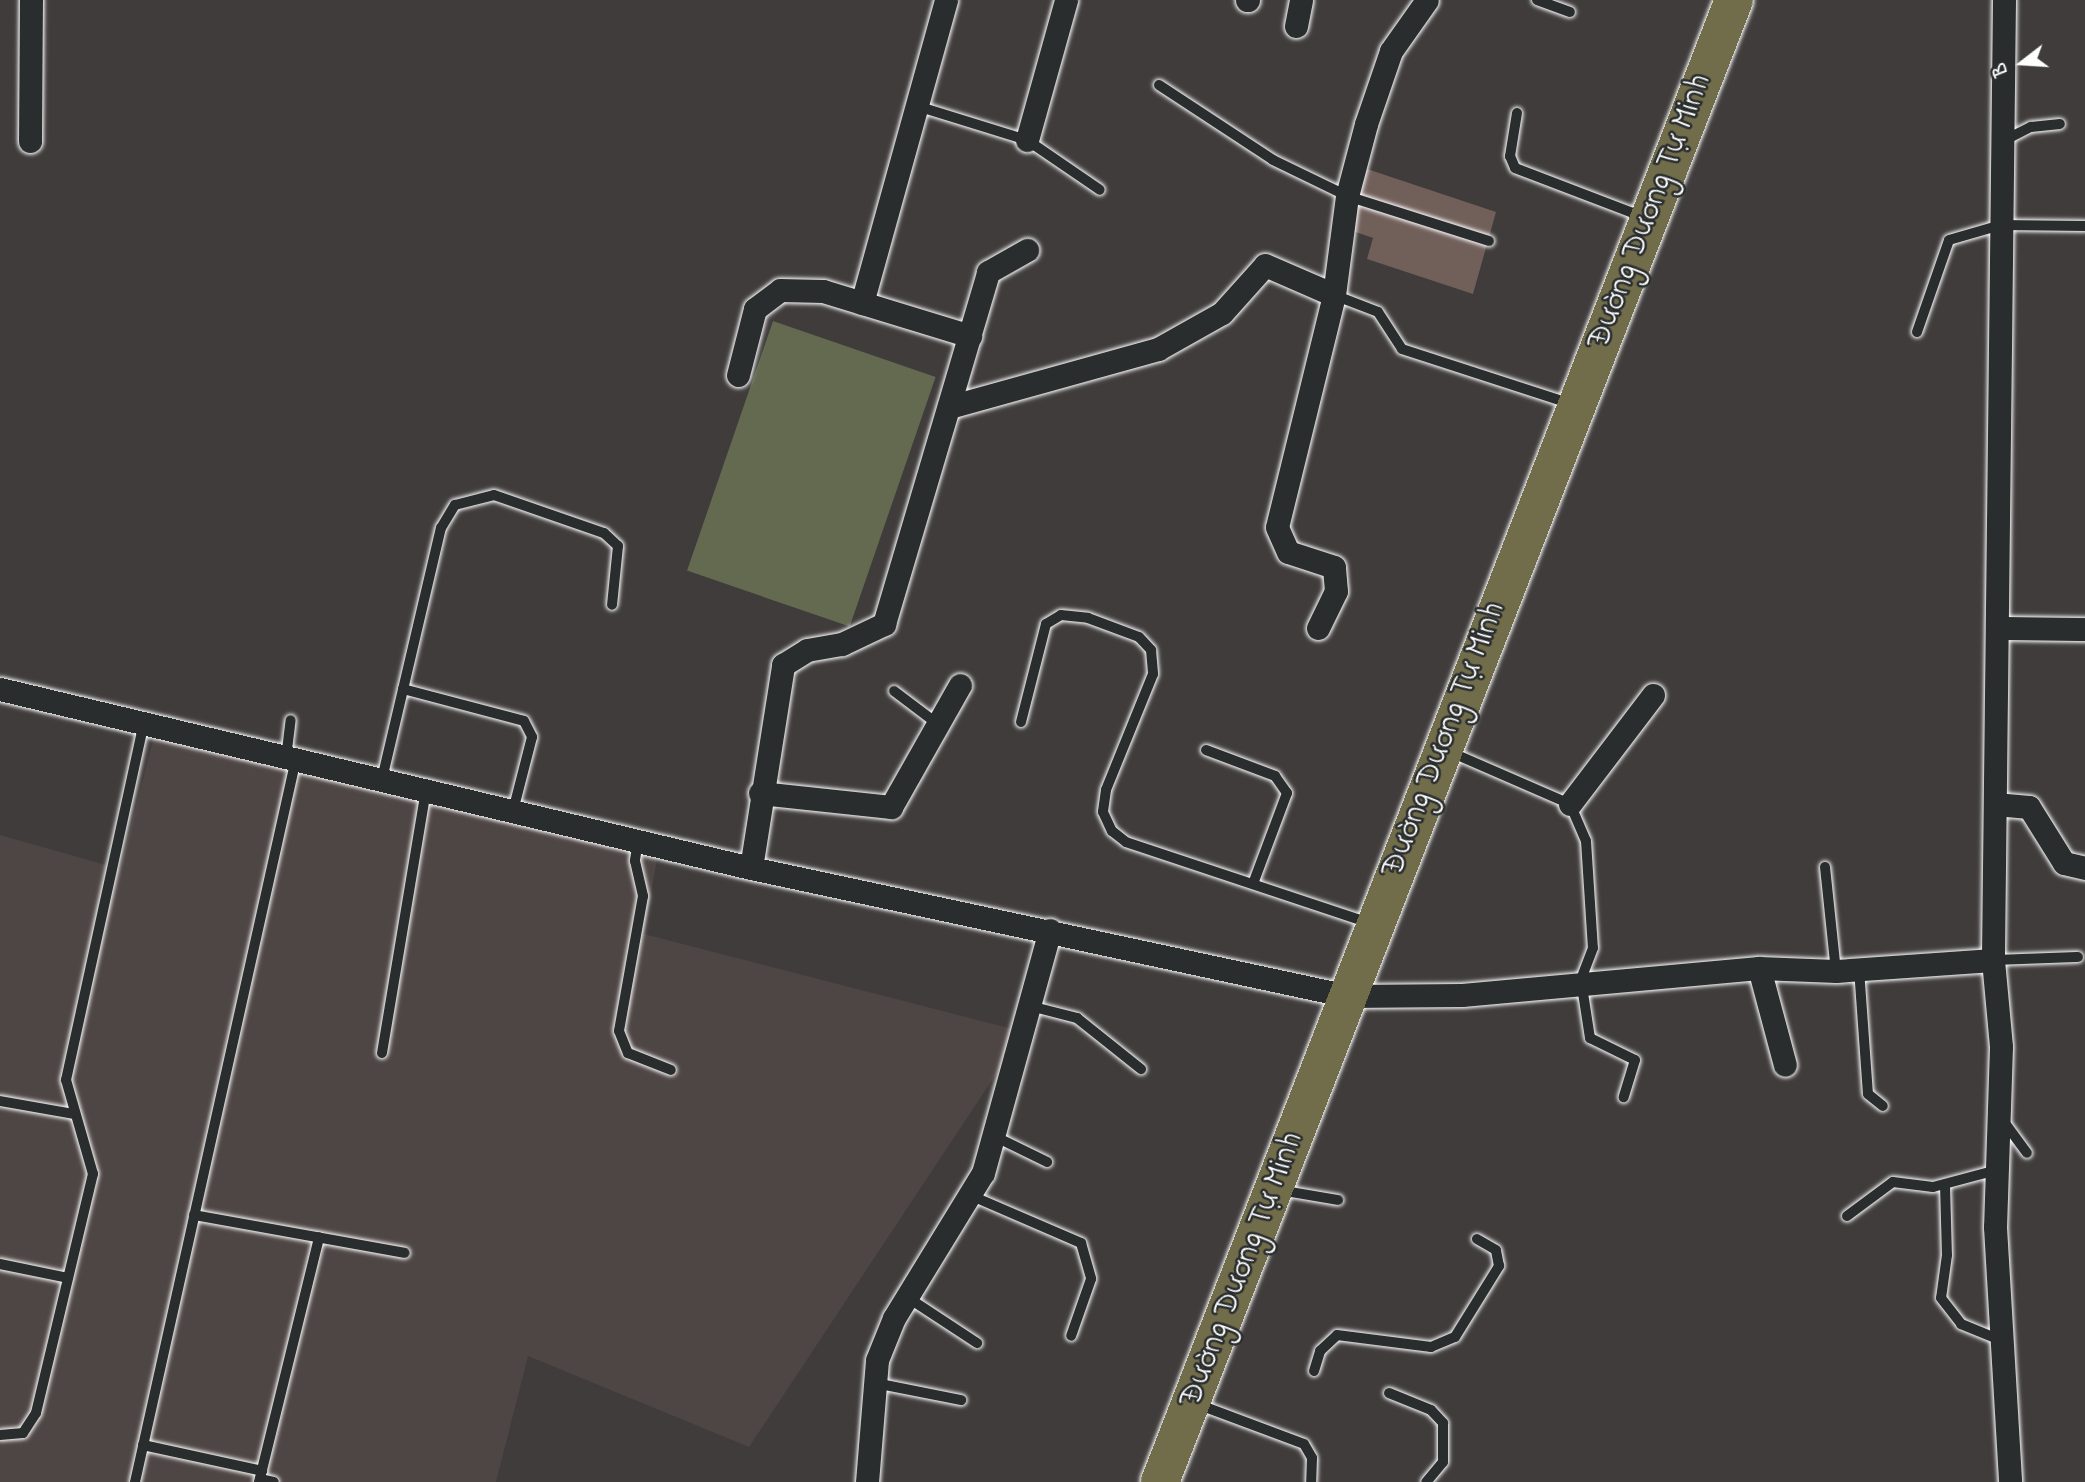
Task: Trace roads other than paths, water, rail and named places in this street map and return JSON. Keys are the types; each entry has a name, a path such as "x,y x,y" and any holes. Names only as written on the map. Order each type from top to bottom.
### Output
{"highway":[{"name":"Đường Dương Tự Minh","path":"1160,1482 1376,925 1440,747 1577,405 1734,0"}],"street":[{"path":"30,141 32,0"},
{"path":"862,303 946,0"},
{"path":"1027,140 1066,0"},
{"path":"1296,26 1301,0"},
{"path":"1318,628 1336,591 1334,567 1288,552 1277,527 1334,295 1347,196 1391,51 1427,0"},
{"path":"2004,0 2005,140 2001,225 1993,960 2001,1037 1997,1170 2000,1340 2010,1482"},
{"path":"751,868 760,793 783,665 807,650 842,644 884,624 988,272 1027,250"},
{"path":"950,407 1158,349 1222,313 1265,265 1334,295"},
{"path":"738,375 755,309 780,290 822,291 970,336"},
{"path":"1998,628 2085,629"},
{"path":"760,793 891,807 960,685"},
{"path":"0,689 143,728 290,762 382,779 751,868 1348,996 1462,995 1581,980 1759,968 1836,971 1858,967 1993,960"},
{"path":"1570,804 1653,695"},
{"path":"1995,804 2029,807 2064,863 2085,868"},
{"path":"867,1482 877,1360 906,1297 972,1196 996,1137 1050,930"},
{"path":"1759,968 1785,1065"}],"lane":[{"path":"1537,0 1570,12"},
{"path":"1159,85 1273,160 1347,196 1489,242"},
{"path":"917,106 1027,140 1100,190"},
{"path":"1517,113 1510,156 1515,168 1649,219"},
{"path":"2005,140 2031,127 2060,124"},
{"path":"1917,332 1941,248 1959,235 2001,225 2085,226"},
{"path":"1334,295 1377,312 1402,349 1577,405"},
{"path":"382,779 441,528 455,505 470,497 494,495 604,533 618,546 612,605"},
{"path":"1021,722 1046,624 1061,615 1088,618 1139,637 1151,650 1153,674 1106,790 1103,812 1112,831 1126,842 1376,925"},
{"path":"403,689 524,721 532,737 513,811"},
{"path":"894,691 939,725"},
{"path":"135,1482 290,762 291,720"},
{"path":"0,1435 23,1433 36,1413 93,1174 66,1080 143,728"},
{"path":"1440,747 1570,804 1586,841 1593,948 1581,980 1590,1038 1635,1060 1625,1097"},
{"path":"1206,750 1275,776 1287,793 1253,884"},
{"path":"382,1053 425,789"},
{"path":"638,841 635,862 643,896 619,1031 628,1053 671,1070"},
{"path":"1825,867 1836,971"},
{"path":"1993,960 2078,957"},
{"path":"1858,967 1868,1094 1883,1106"},
{"path":"1030,1006 1077,1018 1141,1069"},
{"path":"0,1101 74,1114"},
{"path":"1999,1114 2027,1153"},
{"path":"996,1137 1047,1163"},
{"path":"1847,1216 1893,1182 1945,1185 1997,1170"},
{"path":"1945,1185 1947,1255 1941,1298 1961,1324 2000,1340"},
{"path":"1275,1189 1338,1200"},
{"path":"972,1196 1082,1243 1091,1279 1072,1336"},
{"path":"194,1215 405,1253"},
{"path":"260,1478 318,1237"},
{"path":"1314,1371 1320,1351 1337,1335 1431,1347 1455,1337 1499,1266 1496,1250 1478,1239"},
{"path":"0,1264 68,1278"},
{"path":"906,1297 977,1343"},
{"path":"875,1382 961,1401"},
{"path":"1389,1393 1430,1410 1443,1423 1443,1462 1426,1482"},
{"path":"1191,1402 1304,1444 1312,1458 1311,1482"},
{"path":"143,1445 274,1482"}]}
